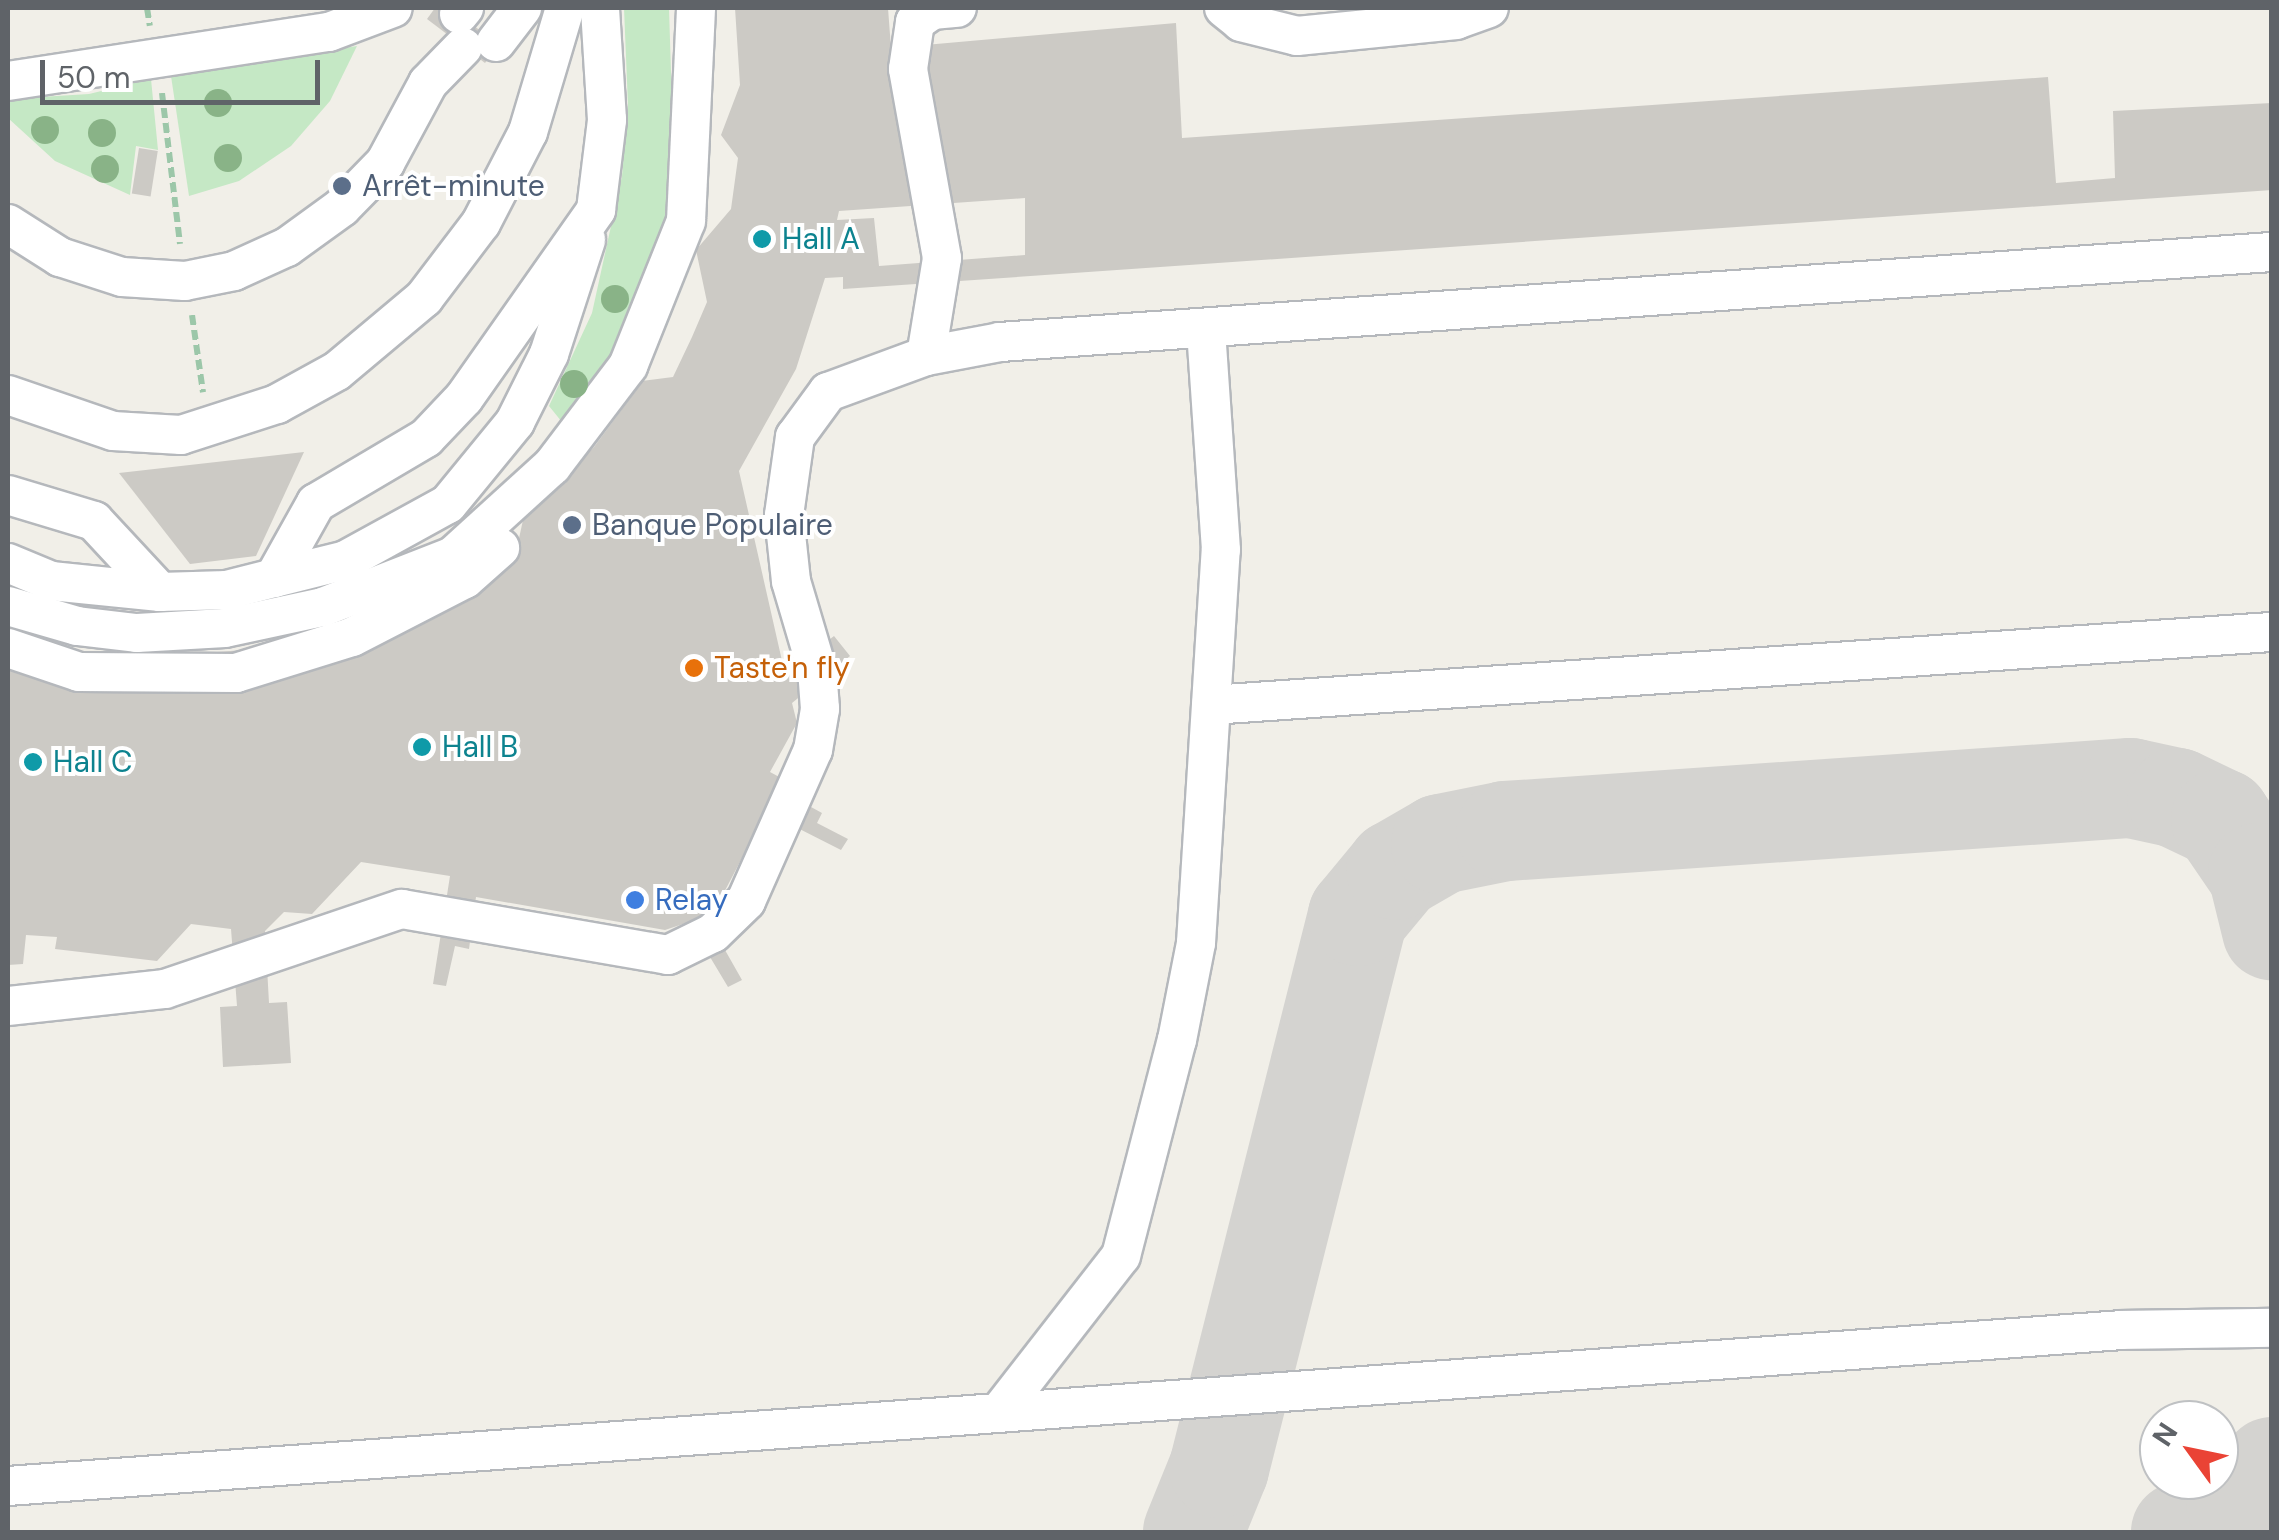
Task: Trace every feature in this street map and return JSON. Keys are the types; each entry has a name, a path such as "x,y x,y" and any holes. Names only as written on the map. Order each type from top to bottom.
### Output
{"street":[{"path":"8,82 329,32 393,8"},
{"path":"8,224 92,270 185,281 208,280 272,254 342,207 385,162 428,83 472,30 522,8"},
{"path":"8,395 113,431 206,431 338,371 434,286 482,222 528,132 565,8"},
{"path":"8,563 51,581 160,592 227,590 346,560 448,504 515,422 549,354 596,210 607,120 600,8"},
{"path":"8,648 79,672 236,673 352,637 464,580 573,482 628,366 686,221 696,8"},
{"path":"926,356 942,258 908,69 915,22 932,10 957,8"},
{"path":"1224,8 1241,22 1298,36 1456,20 1490,8"},
{"path":"274,578 316,503 390,464 464,398 596,210"},
{"path":"8,1006 165,988 402,909 668,955 713,934 746,901 813,750 820,710 817,668 791,581 784,515 794,437 828,392 926,356 1000,342 2272,252"},
{"path":"1001,1410 1121,1256 1196,944 1221,550 1206,329"},
{"path":"8,606 77,626 137,632 225,628 323,607 453,556 552,466 628,366"},
{"path":"8,495 94,521 160,592"},
{"path":"1211,705 2272,632"},
{"path":"8,1486 2120,1330 2272,1328"}],"path":[{"path":"147,8 158,58 206,431"}],"green space":[{"path":"624,8 669,8 674,169 666,226 626,336 566,427 549,406 592,313 622,176 628,106"},
{"path":"357,46 330,101 291,146 239,181 189,196 171,76"},
{"path":"151,79 158,150 136,146 130,195 55,161 8,118 8,99 89,94"}],"building":[{"path":"435,8 449,8 499,44 485,63 427,19"},
{"path":"735,8 888,8 891,48 1176,23 1182,138 2048,77 2056,183 2115,178 2113,111 2272,103 2272,190 843,289 843,277 825,278 796,369 739,471 785,674 834,636 850,656 792,703 797,723 770,772 783,779 778,789 822,813 817,823 848,839 841,850 766,812 718,904 704,913 742,980 728,987 689,922 665,930 476,897 469,949 455,946 446,986 433,984 450,876 361,862 312,914 284,912 265,931 269,1003 287,1002 291,1063 223,1067 220,1007 237,1006 231,929 191,924 157,961 55,949 57,937 26,935 23,964 8,965 8,635 74,648 76,663 307,645 518,543 523,520 594,447 640,385 634,382 673,377 707,302 696,250 731,209 738,158 721,135 740,85","holes":["1025,198 1025,255 879,266 874,218 837,220 839,211"]},
{"path":"139,148 158,151 151,196 132,193"},
{"path":"304,452 256,556 190,564 119,473"}],"taxiway":[{"path":"1193,1532 1219,1468 1358,916 1396,870 1441,844 1506,831 2131,788 2177,798 2221,819 2258,873 2272,930"},
{"path":"2181,1532 2236,1503 2272,1467"}],"place":[{"name":"Arrêt-minute","path":"342,186"},
{"name":"Hall A","path":"762,239"},
{"name":"Banque Populaire","path":"572,525"},
{"name":"Taste'n fly","path":"694,668"},
{"name":"Hall B","path":"422,747"},
{"name":"Hall C","path":"33,762"},
{"name":"Relay","path":"635,900"}]}
